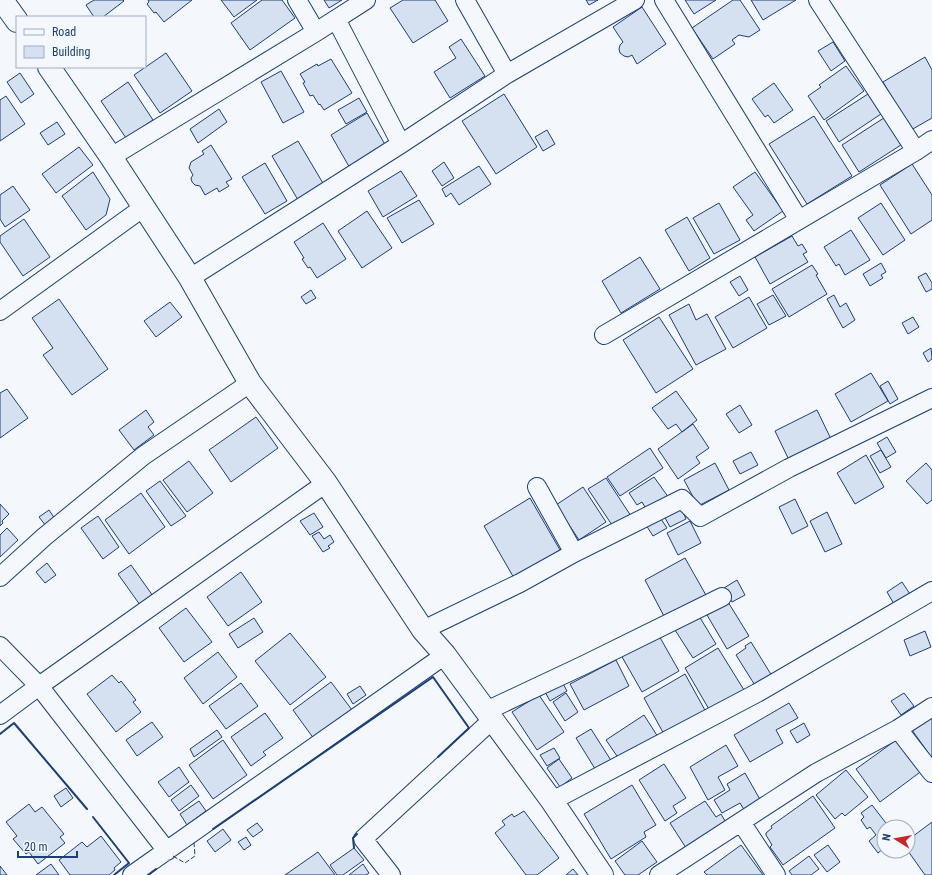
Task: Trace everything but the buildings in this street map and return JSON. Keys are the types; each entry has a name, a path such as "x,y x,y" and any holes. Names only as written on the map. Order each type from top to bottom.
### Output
{"street":[{"path":"2,0 16,20"},
{"path":"297,0 316,32"},
{"path":"111,157 366,0"},
{"path":"465,0 507,74"},
{"path":"190,278 401,144 507,74 635,0"},
{"path":"664,0 799,220"},
{"path":"818,0 916,151"},
{"path":"336,19 401,144"},
{"path":"50,68 111,157 190,278 250,383 326,484 423,630 445,655 552,801 602,875"},
{"path":"604,335 916,151 932,140"},
{"path":"0,310 144,207"},
{"path":"0,577 44,537 143,456 250,383"},
{"path":"423,630 520,583 574,553 682,499 700,517 789,468 932,398"},
{"path":"0,715 326,484"},
{"path":"537,487 574,553"},
{"path":"552,801 757,693 932,591"},
{"path":"391,875 363,839 489,715 584,665 722,597"},
{"path":"0,646 39,686 166,851"},
{"path":"132,875 445,655"},
{"path":"659,875 816,773 898,729 932,707"},
{"path":"898,729 932,773"},
{"path":"741,822 776,875"}],"fence":[{"path":"173,856 185,863 195,856 194,843"}],"wall":[{"path":"213,829 433,677 469,728 438,757"},
{"path":"0,734 14,723 87,809"},
{"path":"93,817 129,863 114,875"},
{"path":"354,848 353,838 357,834"},
{"path":"148,875 156,869"}]}
